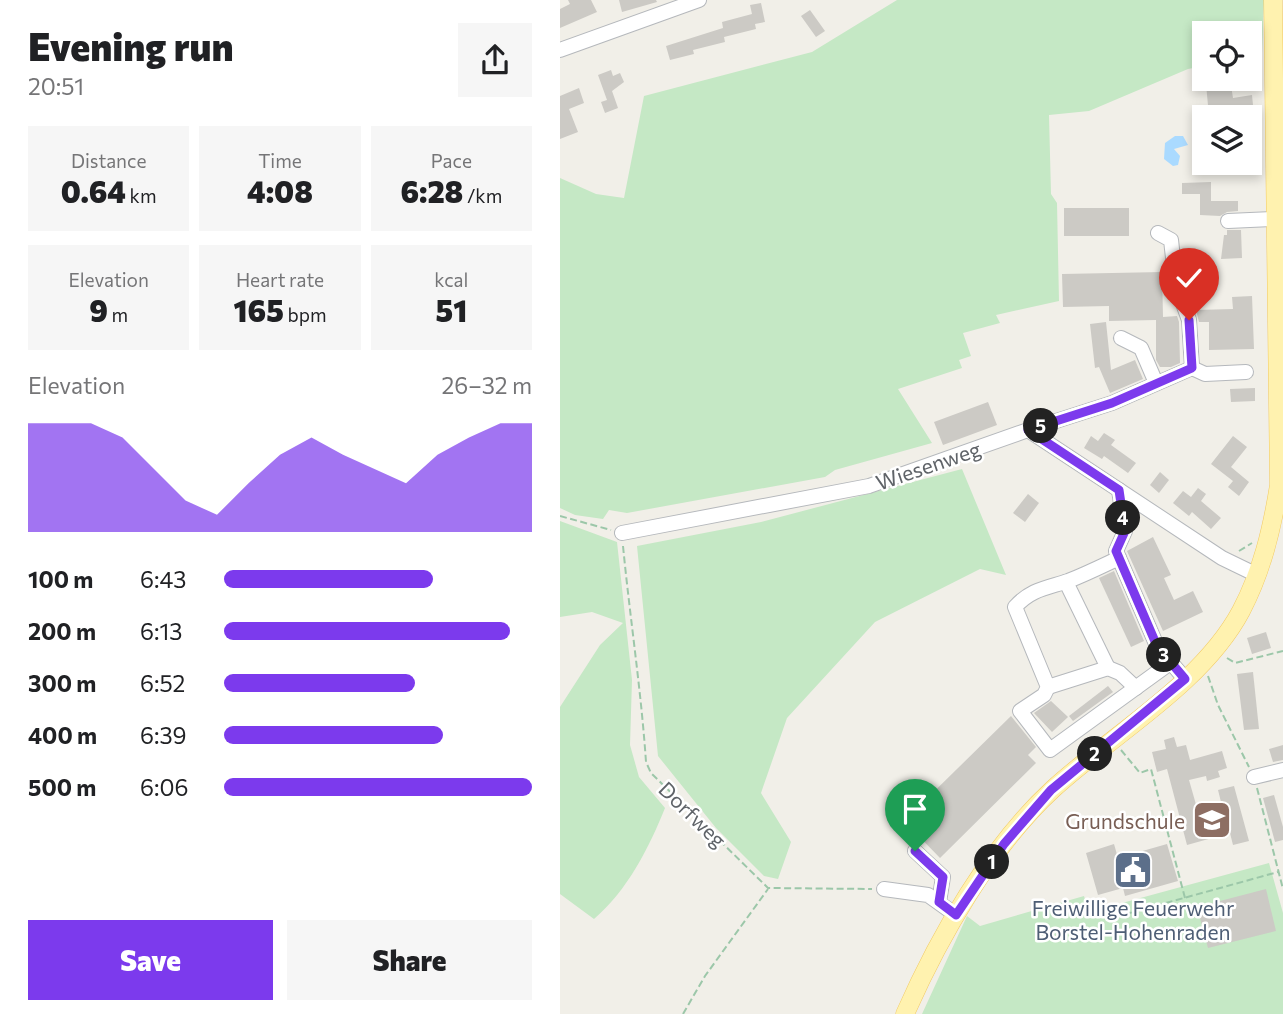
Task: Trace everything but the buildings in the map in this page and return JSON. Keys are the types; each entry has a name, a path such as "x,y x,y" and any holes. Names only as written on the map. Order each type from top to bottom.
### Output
{"main road":[{"path":"905,1014 926,966 956,915 1004,844 1051,790 1185,679 1212,650 1240,613 1257,575 1275,525 1279,485 1278,19 1273,0"}],"street":[{"path":"560,50 699,0"},
{"path":"1228,221 1277,207"},
{"path":"1158,233 1171,240 1176,284 1189,320 1192,368 1212,374 1245,372"},
{"path":"1121,338 1141,348 1156,383"},
{"name":"Wiesenweg","path":"622,533 869,486 1102,407 1192,368"},
{"path":"1028,430 1222,558 1257,575"},
{"path":"1119,490 1125,531 1116,551 1157,646 1185,679"},
{"path":"1048,687 1015,607 1025,596 1046,585 1066,582 1119,558"},
{"path":"1066,582 1108,668"},
{"path":"1136,688 1120,673 1108,668 1048,687 1044,695 1020,711 1050,750 1136,688 1170,663"},
{"path":"1254,777 1283,770"},
{"path":"915,851 943,877 939,902"},
{"path":"884,889 928,895 956,915"}],"path":[{"path":"560,516 622,533"},
{"path":"1222,558 1245,548 1275,525"},
{"name":"Dorfweg","path":"622,533 632,644 640,678 646,762 651,773 768,888"},
{"path":"1212,650 1235,663 1283,651"},
{"path":"1111,740 1140,773 1151,769 1185,898"},
{"path":"1115,917 1279,872"},
{"path":"683,1014 705,976 768,888 884,889"}],"green space":[{"path":"897,0 1264,0 1262,53 1262,21 1192,21 1192,68 1089,111 1049,115 1051,194 1057,203 1059,301 996,315 1000,323 963,333 971,356 959,360 962,368 898,389 932,443 835,470 825,477 627,513 609,510 603,519 575,515 560,508 560,178 596,194 624,198 644,96 812,52"},
{"path":"962,469 1006,575 980,569 875,622 787,718 761,793 791,842 778,879 764,876 716,828 658,756 637,546 761,522"},
{"path":"560,521 617,542 632,680 630,745 639,777 665,808 636,868 617,895 594,919 560,894 560,707 600,645 623,623 592,612 560,617"},
{"path":"1269,863 1283,913 1283,1014 922,1014 967,916 980,926 1084,896 1089,912"}],"water":[{"path":"1175,136 1183,136 1188,145 1174,149 1180,156 1178,165 1173,166 1164,159 1165,143"}],"place":[{"name":"Grundschule","path":"1212,820"},
{"name":"Freiwillige Feuerwehr Borstel-Hohenraden","path":"1133,870"}],"route":[{"path":"915,851 943,877 939,902 956,915 1004,844 1051,790 1185,679 1157,646 1116,551 1125,531 1119,490 1028,430 1112,403 1192,368 1189,320"}]}
